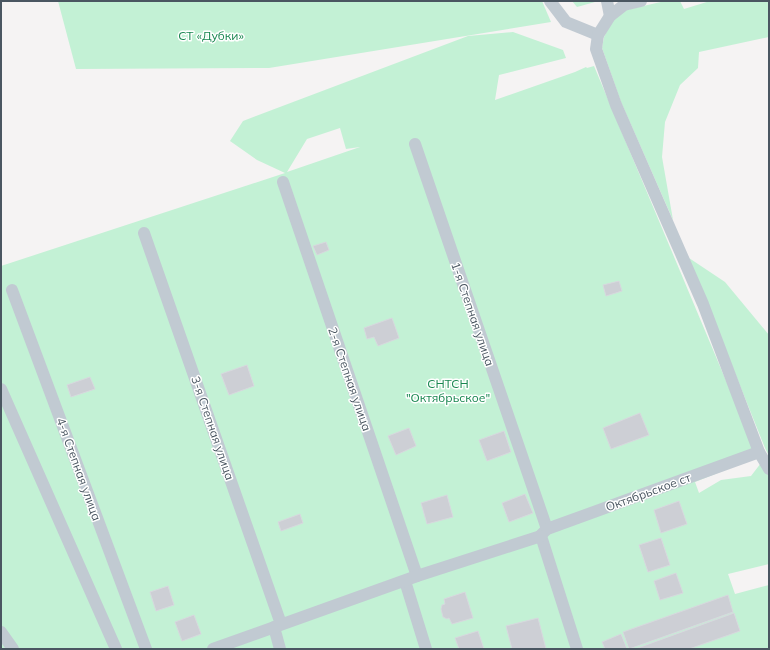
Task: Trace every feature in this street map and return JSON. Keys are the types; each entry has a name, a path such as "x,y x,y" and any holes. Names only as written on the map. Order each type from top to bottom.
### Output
{"street":[{"path":"550,1 566,22 598,35"},
{"path":"606,1 610,16"},
{"path":"641,1 624,5 610,16 598,35 596,49 616,105 703,304 759,452 769,469"},
{"name":"1-я Степная улица","path":"415,144 544,532 576,649"},
{"name":"2-я Степная улица","path":"283,182 417,576"},
{"name":"3-я Степная улица","path":"144,232 278,625 280,649"},
{"name":"4-я Степная улица","path":"12,290 146,649"},
{"path":"1,389 116,649"},
{"name":"Октябрьское ст","path":"213,649 544,532 759,452"},
{"path":"405,581 426,649"},
{"path":"1,632 13,649"}],"green space":[{"name":"СТ «Дубки»","path":"58,1 542,1 551,22 269,68 76,69"},
{"path":"572,1 594,1 595,2 577,7"},
{"path":"665,1 680,1 684,9 710,1 769,1 769,37 699,52 698,68 680,85 665,122 662,157 673,220 621,102 602,48 604,37 612,21 626,10"},
{"name":"СНТСН \"Октябрьское\"","path":"513,32 563,50 566,58 499,75 495,100 586,67 594,66 758,457 695,482 699,493 721,480 751,476 761,463 769,476 769,564 728,574 735,594 769,585 769,649 1,649 1,266 285,173 257,160 230,141 243,121 468,36","holes":["340,128 346,149 360,147 287,172 307,139"]},
{"path":"689,258 725,282 769,335 769,456 765,448"}],"building":[{"path":"326,242 329,250 317,255 313,246"},
{"path":"619,281 622,291 606,296 603,285"},
{"path":"392,318 399,338 378,346 374,337 367,339 364,328"},
{"path":"247,365 254,386 229,395 221,374"},
{"path":"90,377 95,389 71,397 67,385"},
{"path":"640,413 649,435 611,449 603,428"},
{"path":"409,428 416,446 396,455 388,436"},
{"path":"504,431 511,452 487,461 479,440"},
{"path":"525,494 533,513 509,522 502,503"},
{"path":"447,495 453,517 427,524 421,503"},
{"path":"679,501 687,524 661,533 654,510"},
{"path":"300,514 303,523 281,531 278,522"},
{"path":"661,538 670,565 648,572 639,545"},
{"path":"676,573 683,593 660,600 654,581"},
{"path":"168,586 174,605 156,611 150,592"},
{"path":"465,592 473,618 452,624 449,618 447,619 443,617 441,609 442,605 445,604 444,599"},
{"path":"728,595 733,612 629,649 623,632"},
{"path":"734,613 740,631 689,649 635,649"},
{"path":"194,615 201,634 182,641 175,622"},
{"path":"538,618 546,649 512,649 506,626"},
{"path":"478,631 484,649 459,649 455,638"},
{"path":"621,634 627,649 605,649 602,642"}]}
